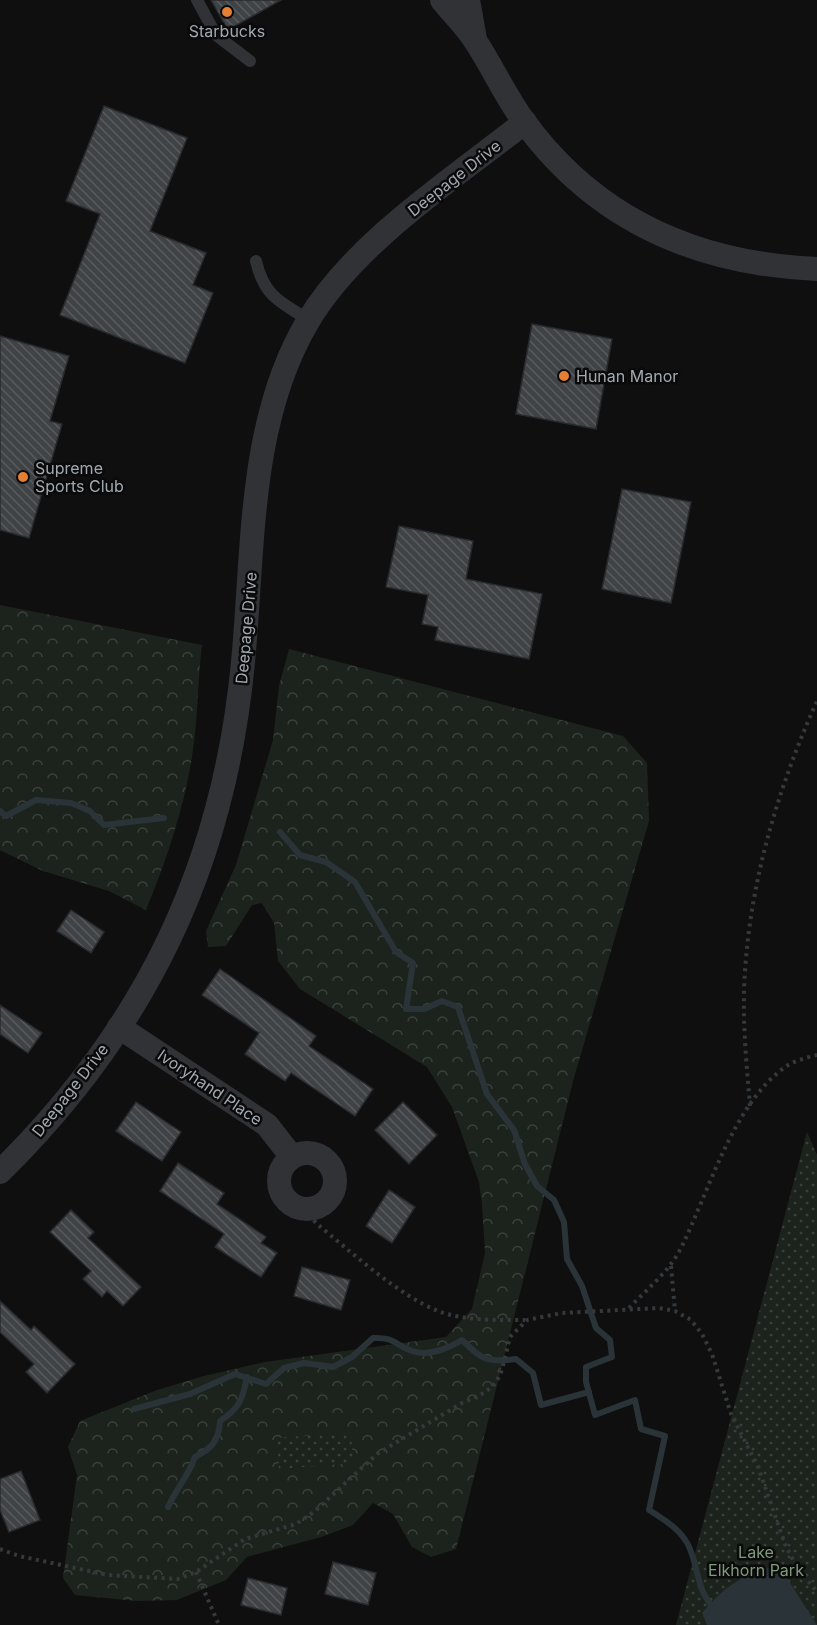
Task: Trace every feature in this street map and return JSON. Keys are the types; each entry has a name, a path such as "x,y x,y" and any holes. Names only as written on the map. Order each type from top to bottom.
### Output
{"street":[{"path":"441,0 476,41 498,84 525,122 576,179 604,202 659,235 711,254 754,263 817,269"},
{"path":"468,0 476,41"},
{"name":"Deepage Drive","path":"0,1172 73,1090 119,1027 162,957 207,849 223,792 237,720 264,439 282,379 309,320 367,248 525,122"},
{"name":"Ivoryhand Place","path":"119,1027 267,1125 292,1156"},
{"path":"305,1153 316,1154 331,1165 335,1177 334,1188 324,1204 304,1209 291,1204 282,1195 278,1184 283,1165 292,1156 305,1153"}],"lane":[{"path":"197,0 216,35 250,61"},
{"path":"256,261 266,290 276,300 309,320"}],"path":[{"path":"750,1106 744,993 750,921 774,811 817,701"},
{"path":"629,1308 671,1266 732,1135 750,1106 780,1071 799,1060 817,1055"},
{"path":"304,1209 333,1237 417,1301 439,1311 465,1318 527,1320 562,1313 600,1312 629,1308 675,1311 692,1320 712,1354 731,1414 758,1467 785,1544 796,1566 817,1593"},
{"path":"671,1266 675,1311"},
{"path":"0,1549 20,1556 108,1575 178,1579 196,1572 245,1539 296,1524 314,1512 377,1454 462,1403 484,1393 496,1383 502,1370 507,1344 516,1330 527,1320"},
{"path":"196,1572 219,1625"}],"green space":[{"path":"0,605 202,645 195,730 187,785 169,848 146,910 109,891 43,871 0,850"},
{"path":"289,649 623,736 647,763 649,821 573,1081 456,1549 431,1557 412,1547 393,1514 373,1503 353,1525 321,1537 247,1557 226,1580 177,1600 137,1601 75,1595 63,1578 77,1475 68,1447 80,1421 157,1390 265,1362 446,1337 472,1309 485,1253 479,1182 452,1107 427,1067 300,989 278,961 274,923 262,903 252,905 226,946 208,947 206,931 236,865 273,740 279,686"},
{"name":"Lake Elkhorn Park","path":"807,1132 817,1155 817,1625 676,1625"},
{"path":"351,1432 353,1463 279,1469 277,1438"}],"shaded area":[{"path":"768,1568 785,1575 817,1625 707,1625 702,1613 716,1597 739,1580"}],"building":[{"path":"211,0 281,0 228,30"},
{"path":"104,106 187,138 150,231 206,253 193,285 213,293 185,363 60,315 100,214 66,201"},
{"name":"Hunan Manor","path":"532,324 612,339 596,429 516,414"},
{"name":"Supreme Sports Club","path":"0,336 69,356 50,421 62,424 29,538 0,530"},
{"path":"622,489 691,502 671,603 602,589"},
{"path":"399,526 473,541 466,579 542,594 529,659 435,640 438,627 422,624 428,595 386,587"},
{"path":"71,910 104,932 91,953 57,931"},
{"path":"220,969 316,1036 309,1046 373,1089 355,1116 291,1073 285,1081 245,1054 259,1033 202,995"},
{"path":"0,1005 42,1033 28,1053 0,1034"},
{"path":"136,1102 181,1132 162,1161 116,1131"},
{"path":"403,1102 437,1135 409,1164 375,1130"},
{"path":"178,1163 224,1193 217,1204 266,1237 261,1243 277,1253 261,1277 215,1247 224,1234 160,1191"},
{"path":"389,1190 415,1207 392,1243 366,1226"},
{"path":"71,1210 94,1232 88,1238 141,1287 123,1306 107,1291 102,1297 83,1279 91,1271 50,1232"},
{"path":"302,1267 350,1280 341,1310 294,1296"},
{"path":"0,1301 31,1330 34,1326 75,1364 47,1393 26,1372 34,1364 0,1332"},
{"path":"21,1471 40,1520 9,1532 0,1510 0,1479"},
{"path":"333,1562 376,1573 368,1605 325,1594"},
{"path":"248,1578 287,1588 281,1615 241,1605"}],"waterway":[{"path":"0,811 6,816 36,800 71,803 90,811 104,825 164,818"},
{"path":"280,832 300,855 326,862 355,882 396,952 413,963 406,1009 424,1009 442,1001 458,1007 487,1094 514,1130 525,1164 537,1186 554,1200 564,1222 567,1259 582,1286 596,1328 610,1340 612,1357 586,1367 586,1382 595,1415 635,1400 641,1429 665,1436 649,1510 673,1526 683,1537 693,1557 705,1596 715,1609"},
{"path":"134,1409 190,1394 235,1374 266,1384 284,1368 304,1363 333,1367 352,1357 373,1338 386,1339 418,1353 445,1349 462,1340 480,1356 491,1360 516,1359 533,1373 541,1405 589,1392"},
{"path":"168,1507 195,1457 214,1443 220,1421 239,1403 247,1377"}],"place":[{"name":"Starbucks","path":"227,12"},
{"name":"Hunan Manor","path":"564,376"},
{"name":"Supreme Sports Club","path":"23,477"}]}
